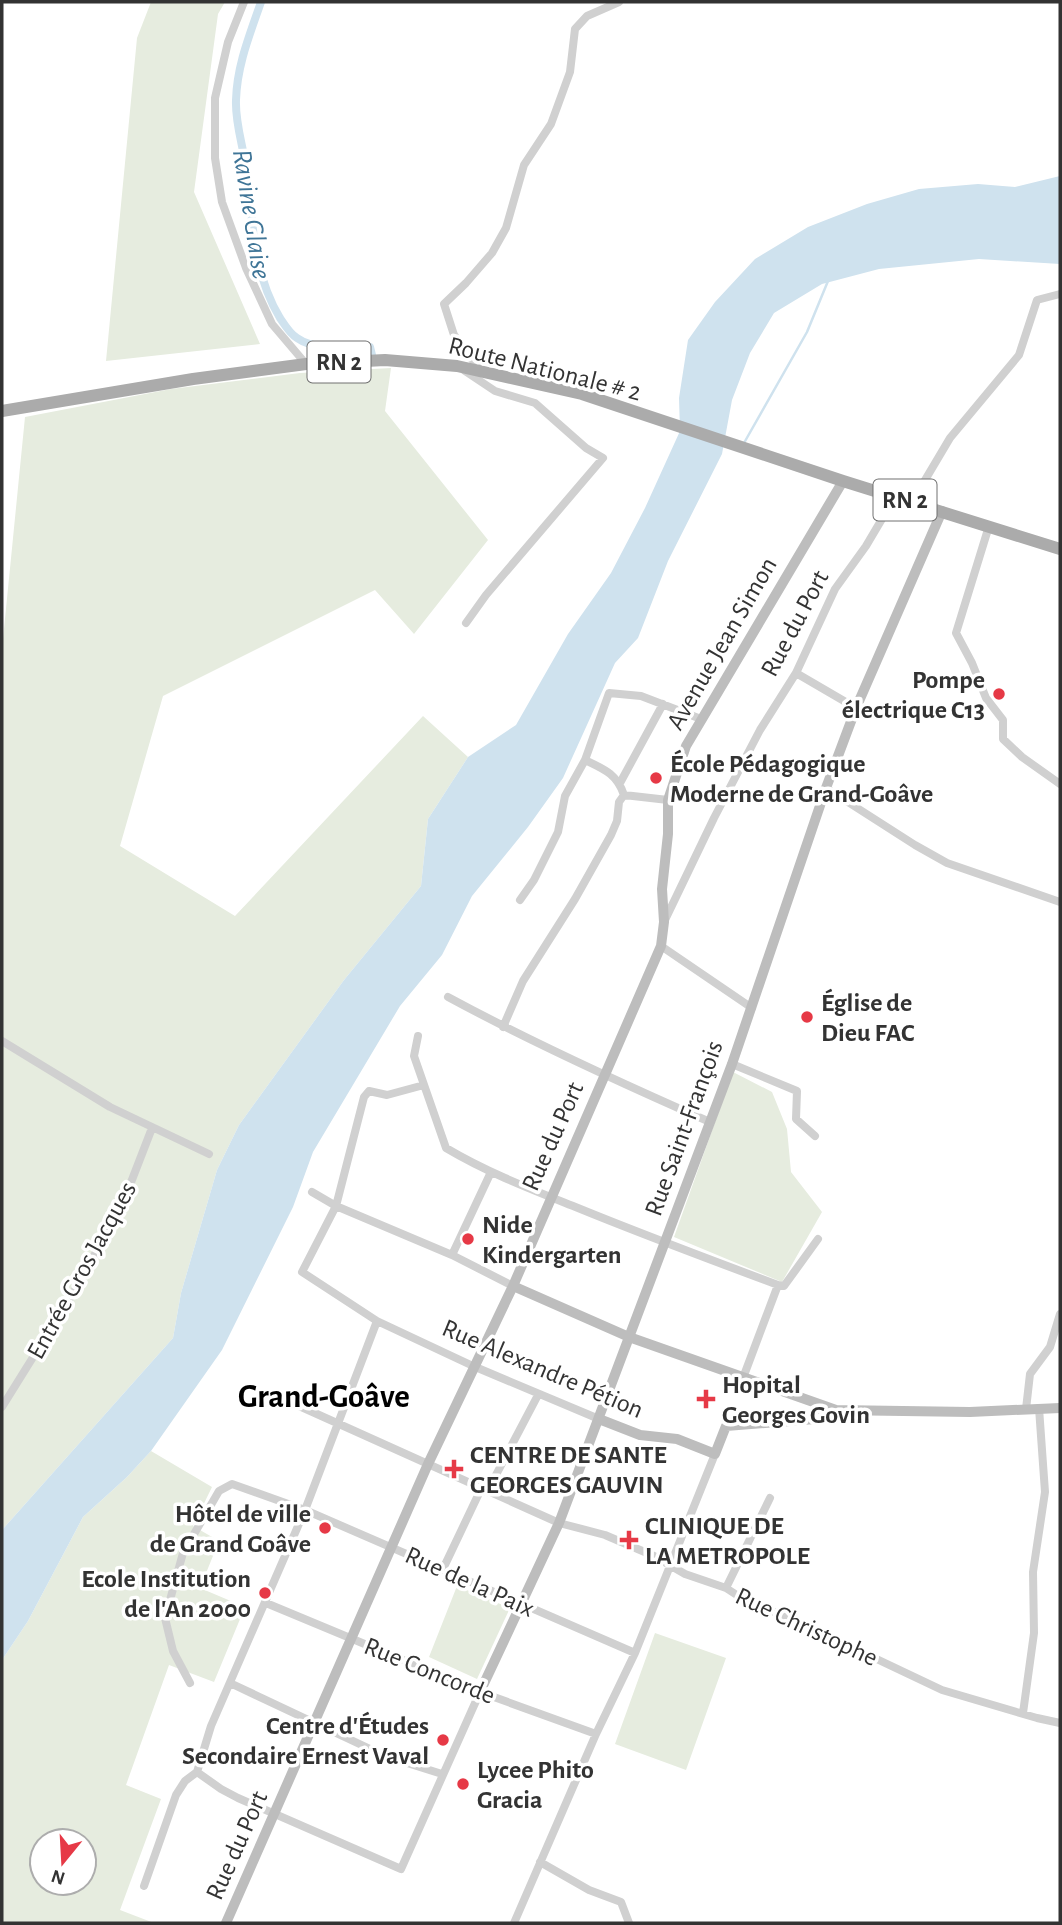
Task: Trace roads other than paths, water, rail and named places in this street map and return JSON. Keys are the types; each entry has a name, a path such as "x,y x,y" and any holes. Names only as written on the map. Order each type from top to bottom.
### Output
{"main road":[{"name":"Route Nationale # 2","path":"2,411 193,379 306,364 385,360 457,366 582,394 843,481 1060,549"}],"street":[{"path":"244,2 228,42 215,97 215,158 222,202 246,268 272,324 306,364"},
{"path":"480,370 454,335 444,304 492,253 506,228 524,165 551,124 570,72 575,29 587,16 619,2"},
{"path":"912,502 950,438 1019,355 1037,300 1060,294"},
{"path":"457,366 495,391 535,403 586,448 603,458 466,623"},
{"name":"Avenue Jean Simon","path":"664,922 662,889 668,834 668,800 686,746 843,481"},
{"name":"Rue du Port","path":"226,1923 428,1464 513,1286 661,946 664,922 760,730 796,673 835,589 866,546 895,497"},
{"name":"Rue Saint-François","path":"274,1813 401,1869 442,1774 559,1523 732,1064 856,708 942,511"},
{"path":"989,526 956,633 986,698 1003,720 1003,739 1022,757 1060,784"},
{"path":"796,673 856,708"},
{"path":"520,900 534,880 558,832 565,796 585,760 608,693 641,696 701,719"},
{"path":"620,783 663,704"},
{"path":"585,760 614,774 624,795"},
{"path":"826,788 947,863 1060,902"},
{"path":"624,795 668,800"},
{"path":"503,1027 523,981 611,835 617,821 619,802 624,795"},
{"path":"661,946 752,1008"},
{"path":"448,997 503,1027 710,1122"},
{"path":"418,1036 414,1056 446,1149 550,1197 778,1285 784,1286 818,1239"},
{"path":"2,1041 44,1068 152,1128 209,1154"},
{"path":"732,1064 797,1091 796,1119 815,1136"},
{"path":"336,1206 364,1097 369,1091 387,1095 424,1085"},
{"name":"Entrée Gros Jacques","path":"2,1407 78,1285 123,1203 152,1128"},
{"path":"452,1255 492,1172"},
{"path":"312,1192 336,1206 452,1255 513,1286 629,1337 836,1410 970,1412 1060,1408"},
{"name":"Rue Alexandre Pétion","path":"336,1206 302,1272 377,1321 538,1395 640,1435 677,1439 715,1454"},
{"path":"743,1377 778,1285"},
{"path":"1026,1409 1030,1374 1050,1347 1060,1314"},
{"path":"144,1886 176,1795 185,1781 197,1772 211,1726 305,1510 377,1321"},
{"path":"443,1569 538,1395"},
{"name":"Rue Christophe","path":"288,1401 559,1523 605,1535 670,1564 685,1574 726,1588 736,1597 810,1627 942,1690 1060,1723"},
{"path":"1023,1713 1034,1633 1033,1572 1045,1492 1039,1408"},
{"path":"514,1923 596,1734 635,1653 726,1426 815,1419 836,1410"},
{"name":"Rue de la Paix","path":"190,1683 173,1651 165,1618 183,1553 219,1491 232,1484 305,1510 635,1653"},
{"path":"726,1588 770,1498"},
{"name":"Rue Concorde","path":"266,1603 480,1692 596,1734"},
{"path":"230,1683 385,1756 442,1774"},
{"path":"197,1772 221,1789 274,1813"},
{"path":"540,1862 589,1890 621,1902 629,1923"}],"water":[{"path":"1060,176 1060,264 979,259 879,269 822,284 774,313 750,353 732,400 722,454 668,561 638,638 615,663 563,778 528,827 472,896 442,955 400,1006 313,1152 293,1207 222,1350 151,1451 83,1517 28,1621 2,1660 2,1530 173,1338 181,1293 217,1170 239,1125 344,980 421,886 428,819 468,757 516,725 568,634 611,573 645,508 680,431 679,398 688,340 715,302 755,259 808,227 867,204 919,189 978,184 1015,187"}],"waterway":[{"name":"Ravine Glaise","path":"261,2 241,62 236,109 255,245 264,282 280,318 297,338 322,347 370,347 372,355"},
{"path":"744,443 807,332 828,281"}],"place":[{"name":"Pompe électrique C13","path":"999,694"},
{"name":"École Pédagogique Moderne de Grand-Goâve","path":"656,778"},
{"name":"Église de Dieu FAC","path":"807,1017"},
{"name":"Nide Kindergarten","path":"468,1239"},
{"name":"Hopital Georges Govin","path":"706,1399"},
{"name":"CENTRE DE SANTE GEORGES GAUVIN","path":"454,1469"},
{"name":"Hôtel de ville de Grand Goâve","path":"325,1528"},
{"name":"CLINIQUE DE LA METROPOLE","path":"629,1540"},
{"name":"Ecole Institution de l'An 2000","path":"265,1593"},
{"name":"Centre d'Études Secondaire Ernest Vaval","path":"443,1740"},
{"name":"Lycee Phito Gracia","path":"463,1784"}],"district":[{"name":"Grand-Goâve","path":"324,1395"}]}
